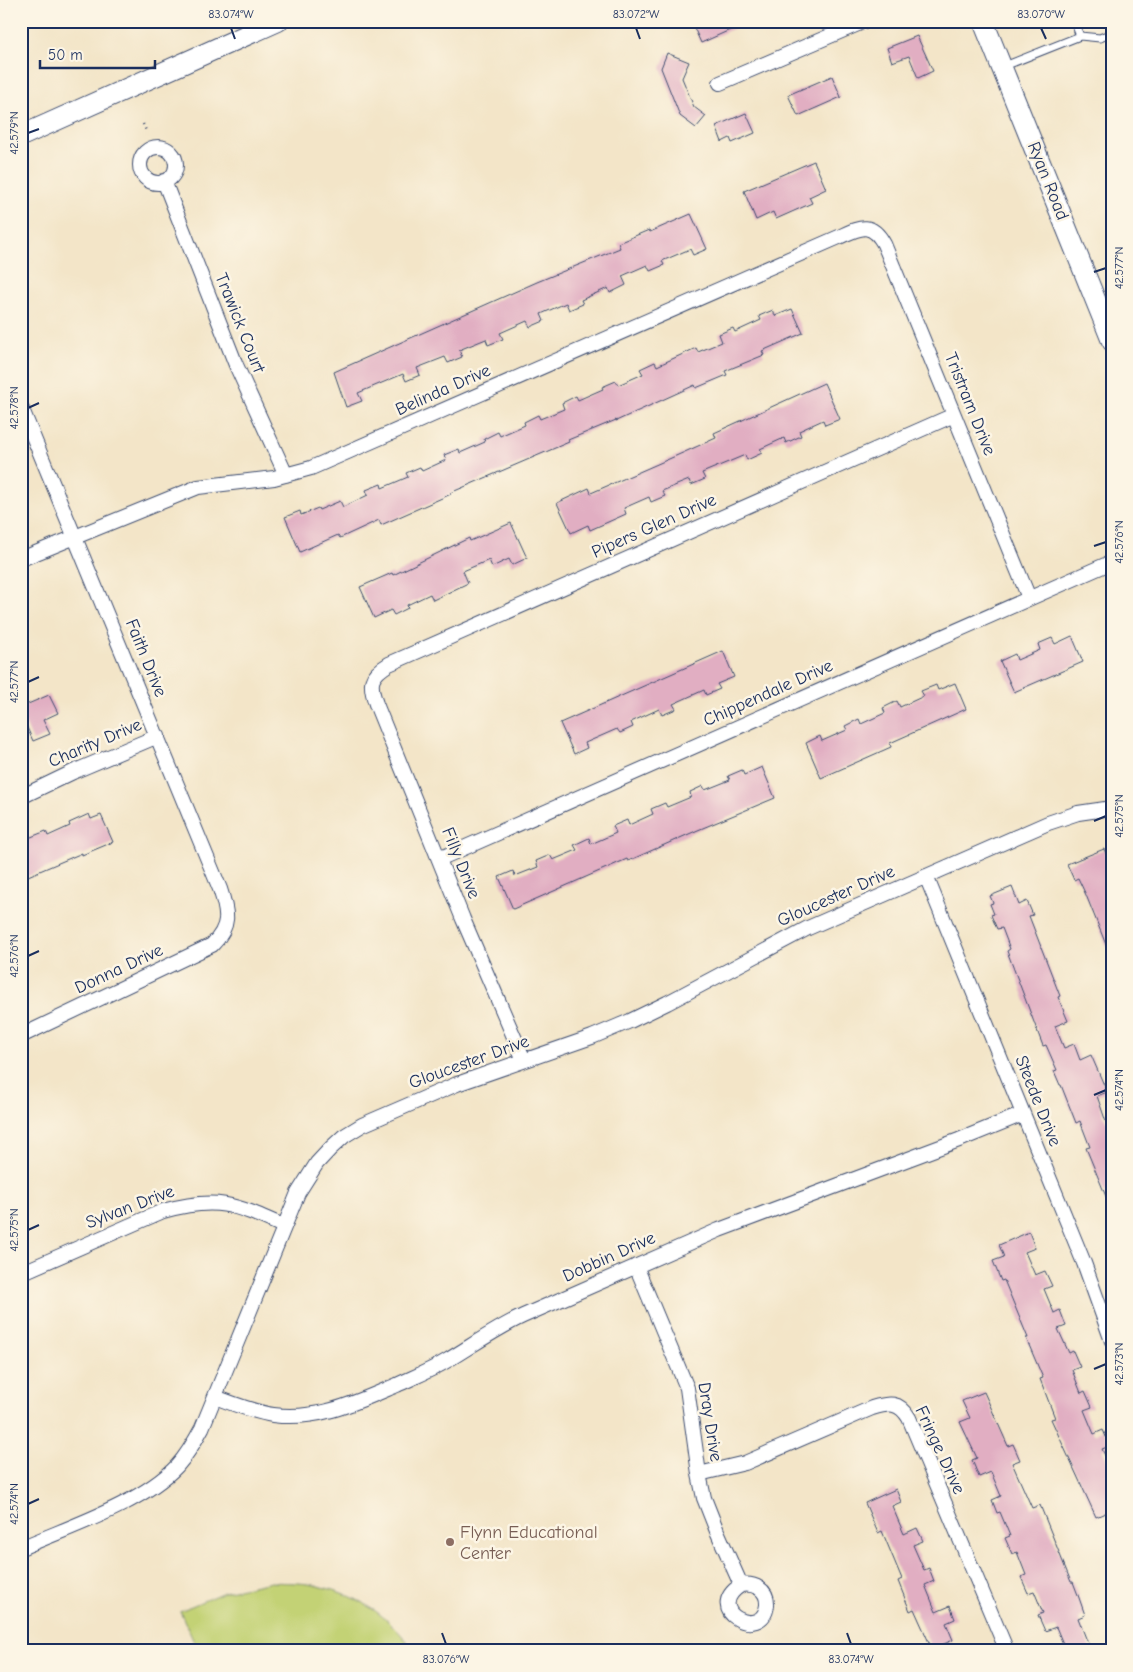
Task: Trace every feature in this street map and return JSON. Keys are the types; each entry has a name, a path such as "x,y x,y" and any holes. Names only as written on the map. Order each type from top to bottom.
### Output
{"main road":[{"path":"21,136 278,21"},
{"name":"Ryan Road","path":"983,21 1112,341"}],"street":[{"path":"720,84 865,21"},
{"name":"Trawick Court","path":"164,182 236,365 286,475"},
{"name":"Belinda Drive","path":"21,559 198,486 286,475 311,468 839,236 859,228 871,228"},
{"name":"Tristram Drive","path":"871,228 884,244 1029,598"},
{"name":"Faith Drive","path":"21,407 220,889 226,908 226,926"},
{"name":"Pipers Glen Drive","path":"373,678 381,669 398,660 954,415"},
{"name":"Chippendale Drive","path":"439,859 1112,562"},
{"name":"Filly Drive","path":"373,678 372,692 376,704 463,919 524,1060"},
{"name":"Charity Drive","path":"21,797 73,772 158,736"},
{"name":"Gloucester Drive","path":"21,1548 112,1509 150,1488 176,1466 190,1450 215,1397 298,1192 317,1163 344,1136 380,1116 457,1084 592,1037 630,1021 790,937 1061,818 1078,813 1112,808"},
{"name":"Steede Drive","path":"926,876 1084,1263 1112,1341"},
{"name":"Donna Drive","path":"21,1036 199,952 212,945 226,926"},
{"name":"Dobbin Drive","path":"215,1397 255,1411 273,1415 325,1413 379,1393 430,1370 508,1323 719,1230 1023,1114"},
{"name":"Sylvan Drive","path":"21,1273 162,1211 184,1205 203,1202 236,1206 283,1226"},
{"name":"Dray Drive","path":"636,1266 687,1388 699,1474 710,1515 740,1585"},
{"name":"Fringe Drive","path":"699,1474 745,1463 884,1404 897,1405 904,1409 1007,1651"}],"lane":[{"path":"1074,21 1080,36"},
{"path":"1002,67 1080,36 1100,38 1112,33"}],"path":[{"path":"143,124 146,133"}],"green space":[{"path":"271,1582 313,1585 357,1600 382,1616 414,1651 198,1651 180,1611 224,1592"}],"building":[{"path":"691,21 750,21 701,43"},
{"path":"917,36 933,71 918,78 909,56 892,62 887,48"},
{"path":"667,53 689,62 682,78 694,107 706,116 696,128 680,116 661,68"},
{"path":"832,76 841,97 798,116 788,95"},
{"path":"746,113 755,133 732,143 730,138 722,142 716,126"},
{"path":"814,161 826,189 809,197 812,203 776,219 773,212 756,220 744,191"},
{"path":"691,214 707,249 693,255 690,249 662,261 664,265 650,271 647,265 622,276 626,285 610,293 608,288 581,300 583,304 569,310 566,303 541,314 544,321 530,327 527,321 500,333 503,339 488,345 486,339 459,350 462,357 448,363 445,357 417,368 420,375 406,381 403,374 358,393 362,401 346,407 334,372 537,282 620,248 618,243 649,230 650,232"},
{"path":"792,309 803,333 762,351 764,355 725,371 727,375 696,388 695,385 616,421 568,440 569,442 381,525 379,520 340,538 338,535 300,552 285,517 300,511 301,515 318,508 319,510 340,501 343,507 368,495 366,490 381,484 382,488 408,477 406,473 420,467 422,471 446,460 444,455 459,449 460,453 485,442 484,439 498,432 500,436 525,425 524,422 538,415 540,419 564,409 562,403 576,396 578,400 616,381 618,385 643,374 640,369 655,362 657,366 696,348 698,352 722,342 719,334 733,328 735,332 761,320 759,316 773,310 775,316"},
{"path":"824,383 840,419 825,425 823,420 799,431 801,436 786,443 784,438 760,449 762,453 747,460 745,455 702,473 705,479 691,485 689,480 662,491 665,496 651,502 649,497 624,508 626,514 590,530 588,525 571,533 557,503 589,488 591,493 716,438 714,433"},
{"path":"511,523 527,558 512,565 509,559 492,567 489,560 463,571 468,583 433,600 430,594 407,605 408,608 394,615 391,610 374,618 360,587 392,573 393,575 469,538 470,541"},
{"path":"1072,636 1083,662 1014,692 1000,661 1015,654 1017,660 1040,650 1038,644 1052,638 1055,644"},
{"path":"723,651 734,677 717,684 720,689 706,695 704,690 673,704 676,709 662,715 659,709 631,722 633,727 620,733 617,729 585,743 587,748 574,754 560,723"},
{"path":"955,683 966,709 890,743 891,747 821,778 806,743 820,736 822,741 847,730 845,726 859,719 861,724 885,713 883,708 897,701 900,707 924,696 921,691 936,685 938,690"},
{"path":"49,695 58,713 43,720 50,734 33,741 21,714 21,707"},
{"path":"762,767 775,798 628,861 627,859 513,909 499,877 513,871 515,876 538,867 536,861 550,855 553,860 577,850 574,845 589,838 591,844 616,833 613,826 627,820 629,825 653,814 651,809 665,803 667,807 691,797 690,792 703,786 705,790 730,780 728,776 742,770 744,775"},
{"path":"89,814 91,819 101,815 113,842 21,879 21,841 46,831 48,836 70,826 69,823"},
{"path":"1104,849 1111,866 1108,867 1112,876 1111,957 1078,878 1074,880 1067,864"},
{"path":"1012,887 1019,905 1027,901 1033,915 1029,916 1060,996 1058,997 1068,1021 1055,1026 1064,1048 1074,1044 1080,1060 1091,1055 1107,1092 1097,1096 1106,1122 1112,1120 1112,1211 1086,1148 1090,1147 1080,1121 1076,1123 1054,1071 1057,1070 1046,1045 1043,1046 1007,951 1010,949 1002,928 997,929 991,915 994,914 990,904 993,903 990,896"},
{"path":"1029,1232 1035,1248 1025,1252 1035,1275 1045,1271 1052,1286 1044,1289 1054,1313 1060,1310 1066,1326 1058,1329 1069,1353 1073,1351 1080,1367 1072,1370 1081,1393 1085,1391 1092,1407 1084,1410 1094,1434 1103,1430 1110,1446 1102,1449 1112,1471 1112,1510 1096,1517 1051,1419 1055,1418 1040,1379 1043,1378 1004,1280 1001,1281 993,1261 1004,1257 999,1245"},
{"path":"984,1392 1008,1446 1013,1444 1020,1460 1012,1463 1032,1508 1040,1505 1071,1582 1073,1582 1085,1615 1078,1618 1091,1651 1066,1651 1056,1627 1045,1631 1038,1615 1043,1613 1034,1591 1028,1593 1021,1577 1026,1575 1017,1552 1012,1554 1005,1538 1010,1536 1000,1512 997,1513 992,1500 1001,1496 991,1472 979,1477 972,1460 977,1458 960,1422 970,1418 962,1401"},
{"path":"896,1489 901,1502 892,1506 904,1534 917,1528 923,1541 913,1545 924,1570 929,1568 934,1581 925,1585 936,1612 950,1606 955,1619 946,1623 953,1640 932,1649 914,1609 910,1611 898,1581 902,1579 882,1531 878,1533 865,1503"}],"place":[{"name":"Flynn Educational Center","path":"450,1542"}]}
